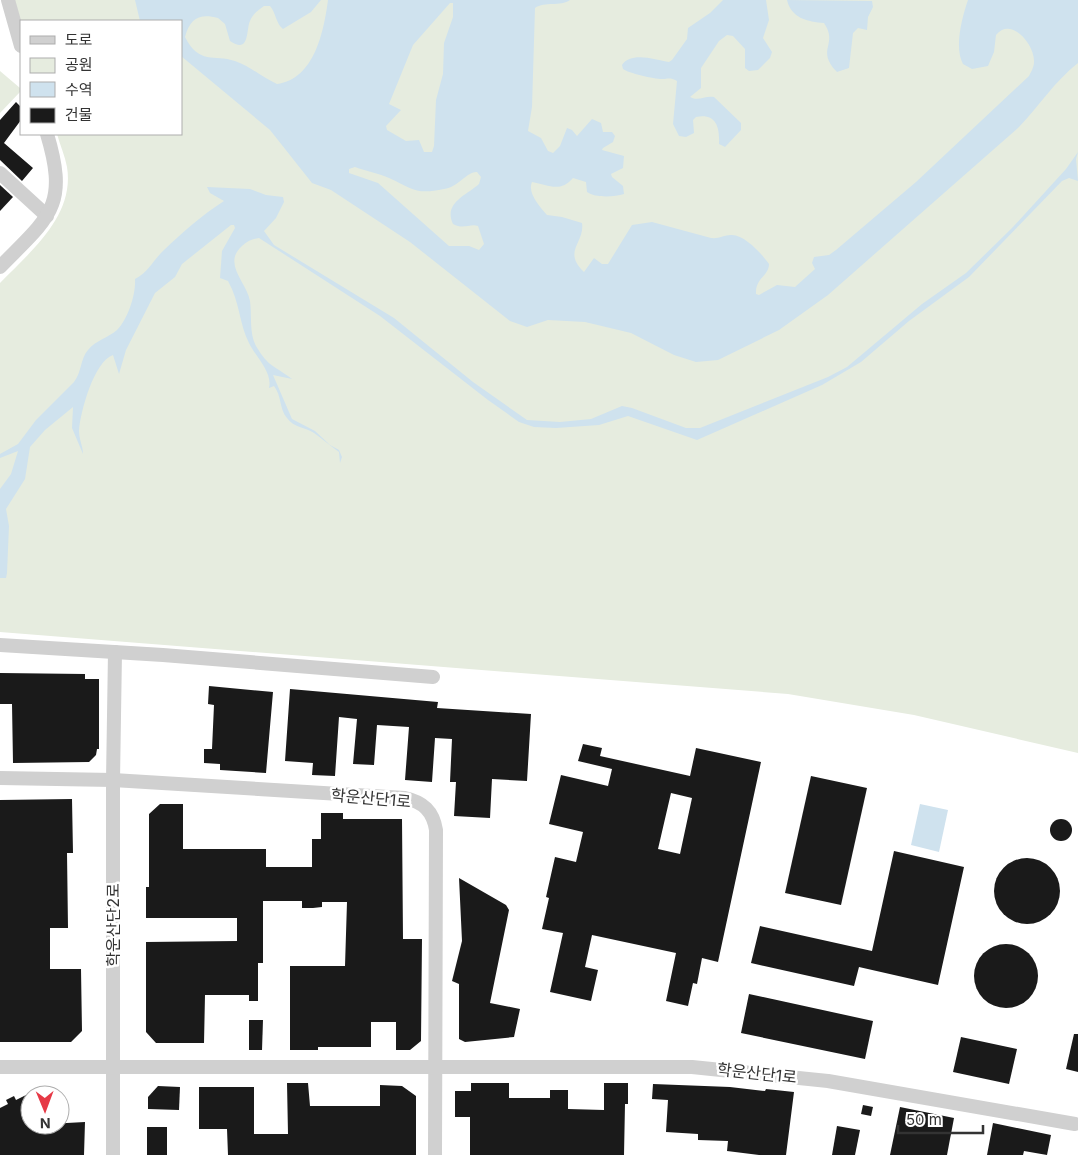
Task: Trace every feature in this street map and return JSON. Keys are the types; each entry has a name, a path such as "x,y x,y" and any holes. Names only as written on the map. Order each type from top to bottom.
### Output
{"street":[{"path":"8,0 20,42"},
{"path":"0,267 47,216 57,187 56,166 47,135"},
{"path":"0,172 47,216"},
{"path":"0,645 115,652 432,677"},
{"name":"학운산단2로","path":"113,1155 115,652"},
{"path":"0,778 113,780"},
{"name":"학운산단1로","path":"113,780 405,798 423,805 431,813 436,830 435,1155"},
{"path":"0,1067 113,1069 435,1066"},
{"name":"학운산단1로","path":"435,1066 644,1066 738,1070 828,1081 931,1097 1077,1125"}],"green space":[{"path":"14,0 1078,0 1078,753 914,715 788,694 0,632 0,283 48,232 64,201 68,185 67,167 57,135 182,135 182,20 20,20"},
{"path":"0,71 20,88 20,92 0,113"}],"water":[{"path":"135,0 321,0 311,12 283,29 270,6 264,6 251,19 246,39 241,45 230,41 225,24 218,18 206,16 196,19 187,31 185,37 190,46 201,55 241,63 277,84 290,80 309,63 324,25 328,0 570,0 535,8 532,107 528,131 541,138 548,151 553,153 560,146 567,128 572,130 577,136 592,119 601,123 603,132 612,132 615,136 613,142 602,150 624,156 623,168 611,174 623,186 624,194 605,196 590,194 587,192 586,182 573,178 568,183 559,187 532,182 531,191 535,200 547,215 582,223 582,230 574,253 578,265 584,272 594,258 602,264 608,264 632,225 652,222 711,238 731,235 747,241 769,264 767,272 756,289 756,294 759,295 777,285 795,287 815,269 812,263 814,257 829,255 836,250 916,182 1029,76 1034,62 1031,48 1021,35 1008,29 1002,30 996,35 994,52 988,66 972,69 963,64 960,57 959,41 961,24 968,0 1078,0 1078,63 1054,86 1019,127 828,295 779,330 718,360 696,362 674,355 631,333 585,322 548,320 527,327 510,321 410,242 331,190 312,183 270,130 182,57 182,20 140,20","holes":["450,3 453,3 453,17 444,43 443,74 436,100 434,146 432,152 424,152 419,140 406,141 387,130 386,126 401,110 389,104 413,45","355,167 385,176 415,190 435,191 449,188 473,172 477,172 481,177 479,184 458,200 451,210 451,217 453,224 457,226 478,226 484,244 479,250 469,246 449,246 378,183 349,173 349,169"]},
{"path":"723,0 766,0 769,20 763,38 772,52 770,58 758,70 749,71 745,68 745,49 733,36 727,35 719,41 701,68 701,88 690,97 696,99 714,97 741,123 741,130 725,147 719,144 717,127 712,119 708,117 696,117 693,120 694,133 686,137 679,136 673,124 677,81 635,74 623,69 622,65 631,58 637,57 669,62 687,39 688,28 710,13"},
{"path":"787,0 872,1 873,7 868,17 867,30 858,28 853,33 849,68 837,72 831,64 827,52 828,30 824,23 812,22 796,15"},
{"path":"1078,152 1076,159 1078,181 1069,178 1062,181 969,277 909,321 861,362 822,385 697,440 628,416 599,425 556,428 534,427 519,422 380,316 259,238 250,240 236,253 234,260 237,273 250,301 252,330 256,346 268,362 292,379 273,375 292,419 315,431 330,445 339,450 342,457 340,463 339,452 314,433 296,426 290,421 284,414 277,390 274,386 269,388 270,382 266,370 246,336 232,289 228,281 220,278 222,251 235,228 234,225 231,225 182,264 175,277 155,293 126,350 119,374 113,355 106,359 100,367 89,388 80,423 79,434 83,454 72,428 73,407 45,430 30,447 25,479 6,509 9,526 7,573 6,578 0,578 0,489 11,474 18,451 0,458 0,454 18,444 36,420 74,382 85,354 91,347 117,330 125,320 134,292 135,279 144,273 160,254 186,230 224,201 210,193 207,187 250,189 266,195 283,197 284,202 276,218 264,231 274,245 394,318 473,382 527,420 560,422 591,419 622,406 686,428 700,428 828,377 847,367 922,304 966,273 1012,228 1066,169"},
{"path":"920,804 948,810 939,852 911,845"}],"building":[{"path":"16,102 20,106 20,121 4,143 33,168 22,181 0,160 0,120"},
{"path":"0,185 13,197 0,211"},
{"path":"0,673 85,674 85,679 99,679 99,749 97,749 96,755 89,762 13,763 12,704 0,704"},
{"path":"209,686 273,692 266,773 220,770 220,764 204,763 204,749 212,749 214,705 208,704"},
{"path":"290,689 438,702 437,708 531,714 527,781 492,779 490,818 454,816 456,782 450,782 452,739 435,738 432,782 405,780 409,727 377,725 374,765 353,764 357,719 339,717 335,776 312,775 313,763 285,761"},
{"path":"583,744 602,748 600,756 690,776 696,748 761,762 718,962 702,958 697,984 693,983 688,1006 666,1001 676,953 592,935 585,967 598,970 591,1001 550,992 563,933 542,929 549,898 546,897 555,857 576,862 583,832 549,824 561,775 608,786 612,769 578,761","holes":["671,793 692,798 680,854 658,849"]},
{"path":"811,776 867,788 841,905 785,893"},
{"path":"72,799 73,853 67,853 68,928 50,928 50,969 81,969 82,1031 71,1042 0,1042 0,800"},
{"path":"160,804 183,804 183,849 266,849 266,867 312,867 312,839 321,839 321,813 343,813 343,819 402,819 403,939 422,939 421,1041 410,1050 396,1050 396,1022 371,1022 371,1047 318,1047 318,1050 290,1050 290,966 345,966 347,902 322,902 322,907 302,908 302,901 263,901 263,963 258,963 258,1001 249,1001 249,995 205,995 204,1043 156,1043 146,1032 146,942 237,941 237,918 146,918 146,887 149,887 149,814"},
{"path":"1061,819 1071,826 1072,830 1065,840 1061,841 1051,834 1050,830 1057,820"},
{"path":"894,851 964,867 938,985 859,967 854,986 751,963 760,926 872,951"},
{"path":"1027,858 1039,861 1050,868 1057,879 1060,891 1057,903 1050,914 1039,921 1027,924 1015,921 1004,914 997,903 994,891 997,879 1004,868 1015,861"},
{"path":"459,878 506,905 509,910 490,1003 520,1009 514,1037 465,1042 459,1039 459,984 452,981 462,941"},
{"path":"1006,944 1024,949 1029,953 1033,958 1038,976 1033,994 1029,999 1024,1003 1006,1008 988,1003 983,999 979,994 974,976 979,958 983,953 988,949"},
{"path":"749,994 873,1021 865,1059 741,1033"},
{"path":"249,1020 263,1020 262,1050 249,1050"},
{"path":"1074,1034 1078,1034 1078,1072 1066,1069"},
{"path":"961,1037 1017,1049 1009,1084 953,1072"},
{"path":"287,1083 308,1083 310,1106 380,1106 380,1085 402,1086 416,1096 416,1155 228,1155 227,1129 199,1129 199,1087 254,1087 254,1134 288,1134"},
{"path":"471,1083 509,1083 509,1098 550,1098 550,1090 568,1090 568,1109 604,1110 604,1083 628,1083 628,1104 625,1104 624,1155 470,1155 470,1117 455,1117 455,1091 471,1091"},
{"path":"653,1084 794,1092 786,1155 759,1155 727,1151 728,1141 698,1140 698,1134 666,1132 668,1100 652,1099"},
{"path":"158,1086 180,1087 179,1110 148,1109 148,1097"},
{"path":"14,1096 16,1100 20,1098 20,1135 70,1135 70,1123 85,1122 84,1155 0,1155 0,1108 8,1104 6,1100"},
{"path":"863,1105 873,1107 871,1116 861,1114"},
{"path":"900,1107 954,1118 947,1155 890,1155"},
{"path":"993,1123 1051,1135 1047,1155 1024,1151 1023,1155 987,1155"},
{"path":"837,1126 860,1130 855,1155 832,1155"},
{"path":"147,1127 167,1127 167,1155 147,1155"}]}
